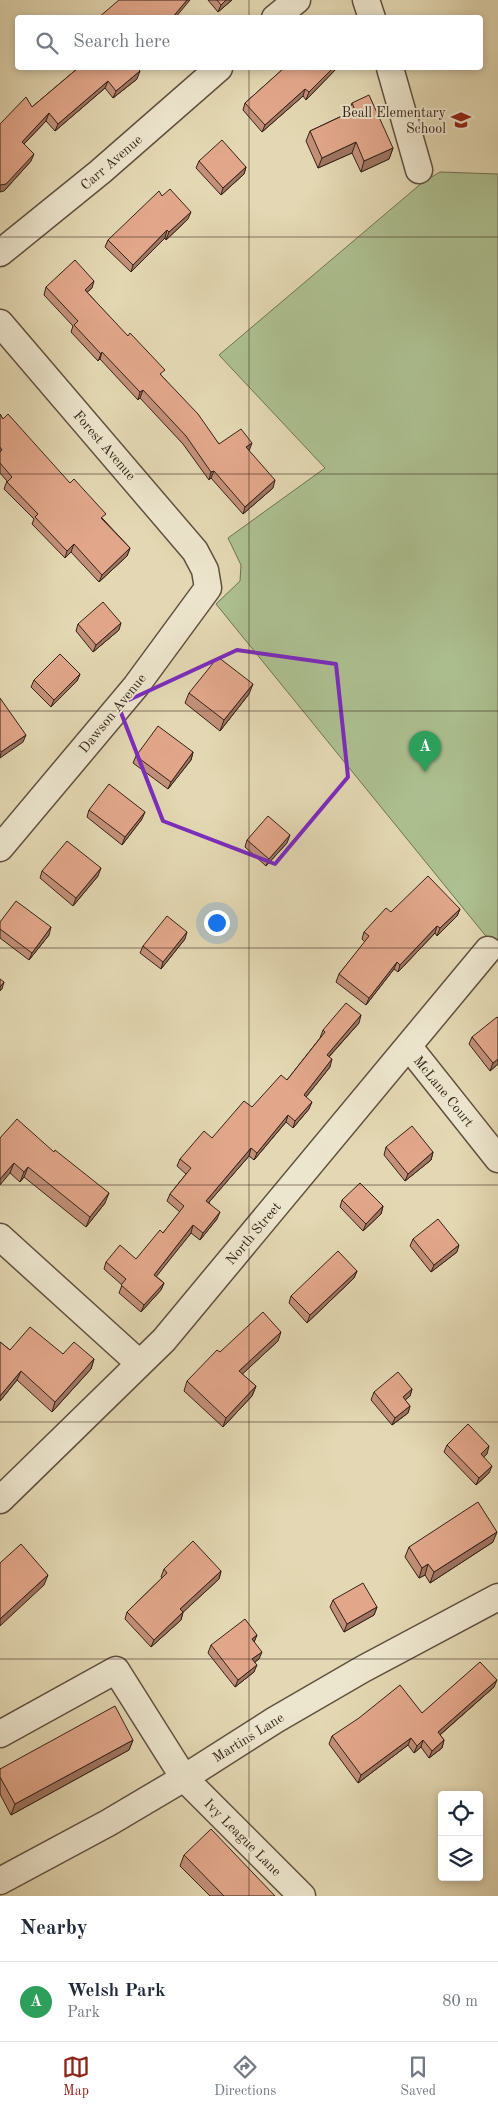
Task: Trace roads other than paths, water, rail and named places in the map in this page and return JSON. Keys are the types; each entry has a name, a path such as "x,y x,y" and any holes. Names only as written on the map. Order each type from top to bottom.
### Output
{"street":[{"path":"279,15 297,0"},
{"path":"366,0 371,15"},
{"name":"Carr Avenue","path":"0,253 100,172 216,70"},
{"path":"391,70 419,170"},
{"name":"Forest Avenue","path":"0,323 195,551 205,570"},
{"name":"Dawson Avenue","path":"4,833 136,686 208,588 205,570"},
{"name":"North Street","path":"0,1500 139,1362 164,1340 488,950"},
{"name":"McLane Court","path":"408,1047 498,1158"},
{"path":"0,1237 139,1362"},
{"name":"Martins Lane","path":"0,1881 108,1823 330,1688 498,1597"},
{"name":"Ivy League Lane","path":"0,1734 116,1670 184,1778 302,1896"}],"place":[{"name":"Beall Elementary School","path":"461,120"},
{"name":"Welsh Park","path":"425,772"}]}
